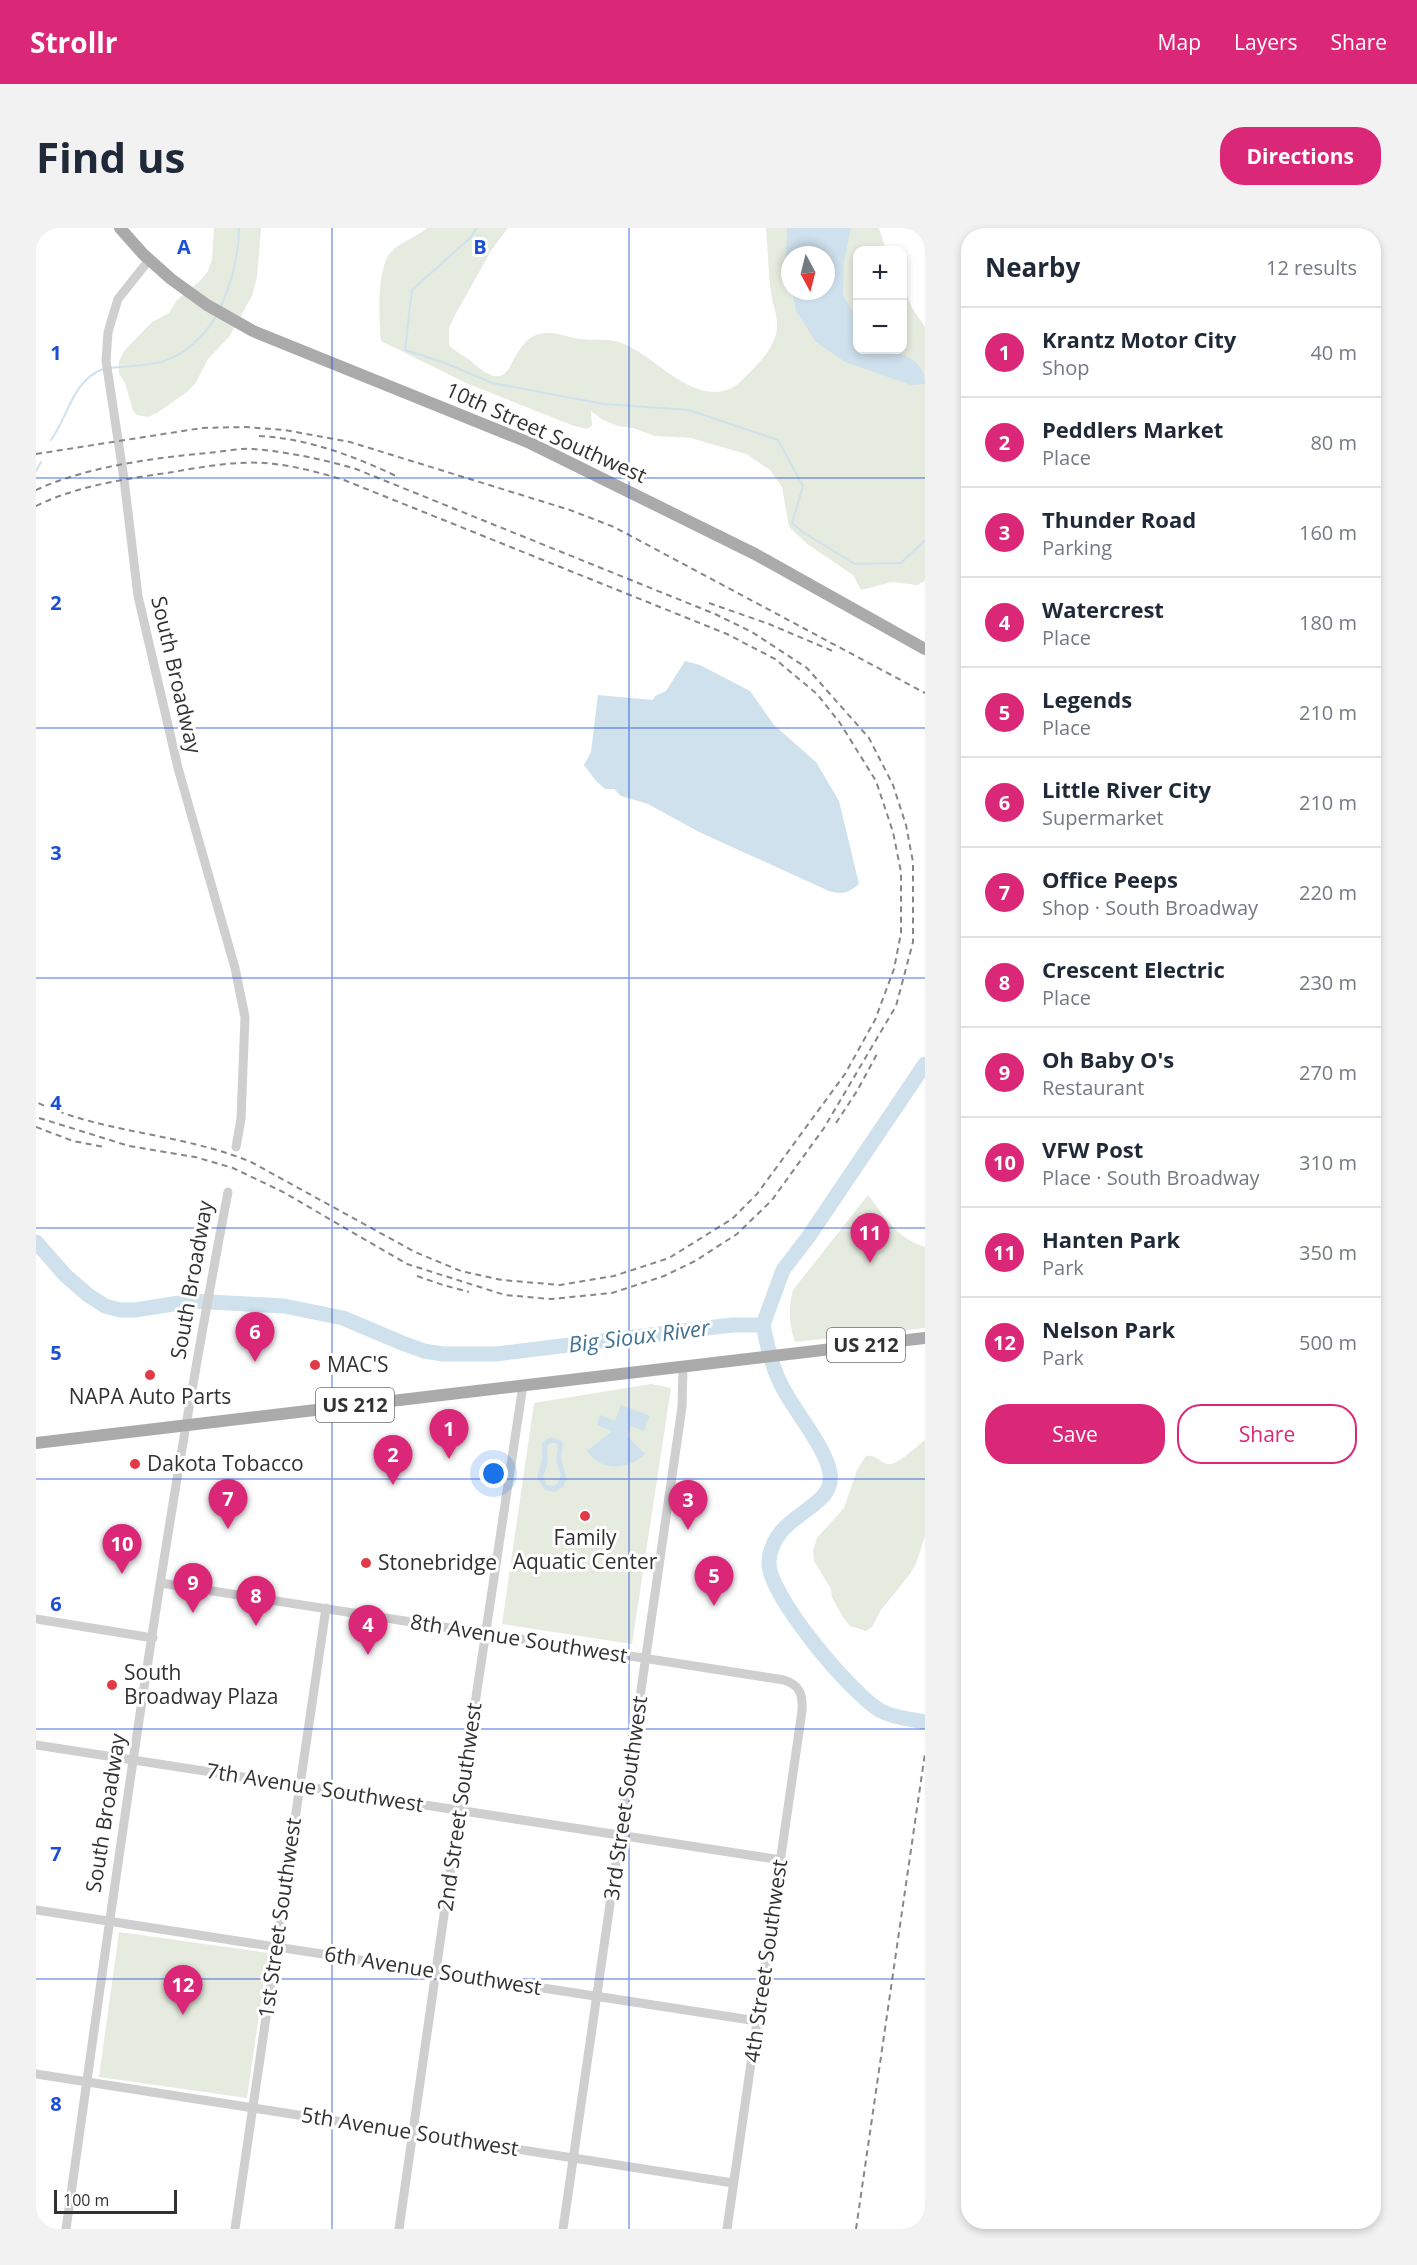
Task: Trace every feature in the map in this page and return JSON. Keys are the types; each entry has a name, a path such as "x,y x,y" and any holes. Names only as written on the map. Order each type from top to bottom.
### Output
{"main road":[{"path":"120,228 150,260"},
{"name":"10th Street Southwest","path":"150,260 207,305 253,331 530,443 755,554 925,650"},
{"name":"US 212","path":"36,1443 925,1338"}],"street":[{"name":"South Broadway","path":"150,260 118,299 108,332 107,374 124,479 138,596 178,768 235,968 245,1017 241,1119 236,1148"},
{"name":"South Broadway","path":"66,2229 109,1921 161,1583 186,1425 228,1192"},
{"name":"3rd Street Southwest","path":"563,2229 682,1407 683,1367"},
{"name":"2nd Street Southwest","path":"399,2229 523,1385"},
{"name":"8th Avenue Southwest","path":"161,1583 784,1680 794,1684 801,1692"},
{"name":"1st Street Southwest","path":"235,2229 327,1608"},
{"path":"36,1619 153,1638"},
{"name":"4th Street Southwest","path":"727,2229 802,1711 801,1692"},
{"name":"7th Avenue Southwest","path":"36,1745 781,1860"},
{"name":"6th Avenue Southwest","path":"36,1910 757,2021"},
{"name":"5th Avenue Southwest","path":"36,2074 733,2182"}],"shaded area":[{"path":"214,228 261,228 257,277 252,296 229,337 208,359 195,384 157,413 148,417 137,415 133,411 125,383 119,374 119,362 124,351 152,322 169,313 177,300 208,271 212,259"},
{"path":"427,228 508,228 492,249 449,328 449,345 487,373 498,376 506,372 525,343 535,336 554,333 586,340 622,343 686,384 713,392 731,389 744,379 768,351 776,334 777,323 770,284 766,228 879,228 885,246 853,246 853,354 907,354 907,295 912,308 925,327 925,581 917,585 892,582 861,590 853,575 806,543 789,527 782,487 770,470 746,454 691,438 655,436 633,428 618,426 603,420 591,411 592,426 587,429 574,426 466,383 381,341 381,281 387,258 396,248"},
{"path":"868,1195 899,1233 925,1247 925,1328 795,1342 790,1316 793,1290"},
{"name":"Family Aquatic Center","path":"651,1384 671,1388 632,1644 502,1624 534,1403"},
{"path":"925,1440 925,1536 916,1564 881,1610 872,1627 866,1631 850,1626 814,1561 813,1551 817,1538 844,1508 857,1470 866,1456 873,1456 892,1464 902,1459"},
{"path":"119,1932 268,1953 247,2098 99,2077"}],"water":[{"path":"787,228 851,228 844,262 843,295 853,312 853,354 900,354 910,358 918,364 925,384 911,385 845,362 816,342 796,311 794,300 835,300 835,246 786,246"},
{"path":"685,661 700,665 750,691 774,725 816,762 839,801 859,884 842,893 829,891 699,832 648,804 621,796 614,789 605,789 596,781 584,765 591,752 598,695 653,700 655,696 666,691"},
{"path":"621,1405 650,1416 644,1431 631,1426 627,1436 645,1454 623,1466 600,1463 587,1451 612,1431 597,1425 600,1415 615,1421"},
{"path":"551,1437 562,1441 562,1459 566,1480 563,1487 555,1492 545,1490 537,1478 544,1441","holes":["550,1443 556,1443 558,1446 556,1461 561,1475 554,1486 547,1485 543,1477 548,1463 547,1447"]}],"waterway":[{"path":"221,306 234,268 239,228"},
{"path":"477,228 470,238 412,290 405,350 445,363 492,383 604,404 689,410 778,440 803,486 792,523 804,533 855,564 901,563 925,540"},
{"path":"109,368 147,365 169,359 189,347 203,334 217,314"},
{"path":"51,440 78,390 93,374 103,369"},
{"path":"36,471 41,462"},
{"path":"763,1325 783,1270 809,1236 925,1064"},
{"name":"Big Sioux River","path":"36,1242 65,1275 105,1306 120,1310 135,1310 192,1301 284,1306 343,1318 424,1351 443,1354 496,1354 732,1325 763,1325"},
{"name":"Big Sioux River","path":"763,1325 776,1374 817,1442 830,1473 829,1485 824,1495 792,1521 773,1545 769,1561 772,1576 795,1618 851,1685 881,1711 897,1717 925,1722"}],"railway":[{"path":"36,454 202,428 245,427 285,430 350,442 570,510 614,527 925,693"},
{"path":"259,436 312,444 396,476"},
{"path":"36,490 76,475 164,458 247,449 292,454 356,469 715,614 752,632 807,668 869,738 893,785 906,825 913,862 913,942 896,1006 824,1128 772,1200 737,1234 695,1261 664,1276 612,1293 551,1299 505,1295 407,1264 283,1192 233,1168 195,1157 129,1146 36,1117"},
{"path":"36,506 69,493 103,484 207,466 253,463 294,467 344,480 727,634 775,659 817,694 840,723 876,781 893,832 901,872 901,933 894,969 875,1020 845,1074 757,1194 732,1219 669,1258 614,1276 560,1285 502,1280 461,1271 415,1252 251,1162 198,1145 89,1121 36,1102"},
{"path":"709,603 769,624 835,652"},
{"path":"836,1123 877,1054"},
{"path":"36,1127 73,1141 104,1147"},
{"path":"417,1276 469,1292"},
{"path":"856,2229 925,1753"}],"place":[{"name":"Hanten Park","path":"870,1263"},
{"name":"Little River City","path":"255,1362"},
{"name":"MAC'S","path":"315,1365"},
{"name":"NAPA Auto Parts","path":"150,1375"},
{"name":"Krantz Motor City","path":"449,1459"},
{"name":"Dakota Tobacco","path":"135,1464"},
{"name":"Peddlers Market","path":"393,1485"},
{"name":"Family Aquatic Center","path":"585,1516"},
{"name":"Office Peeps","path":"228,1529"},
{"name":"Thunder Road","path":"688,1530"},
{"name":"Stonebridge","path":"366,1563"},
{"name":"VFW Post","path":"122,1574"},
{"name":"Legends","path":"714,1606"},
{"name":"Oh Baby O's","path":"193,1613"},
{"name":"Crescent Electric","path":"256,1626"},
{"name":"Watercrest","path":"368,1655"},
{"name":"South Broadway Plaza","path":"112,1685"},
{"name":"Nelson Park","path":"183,2015"}]}
